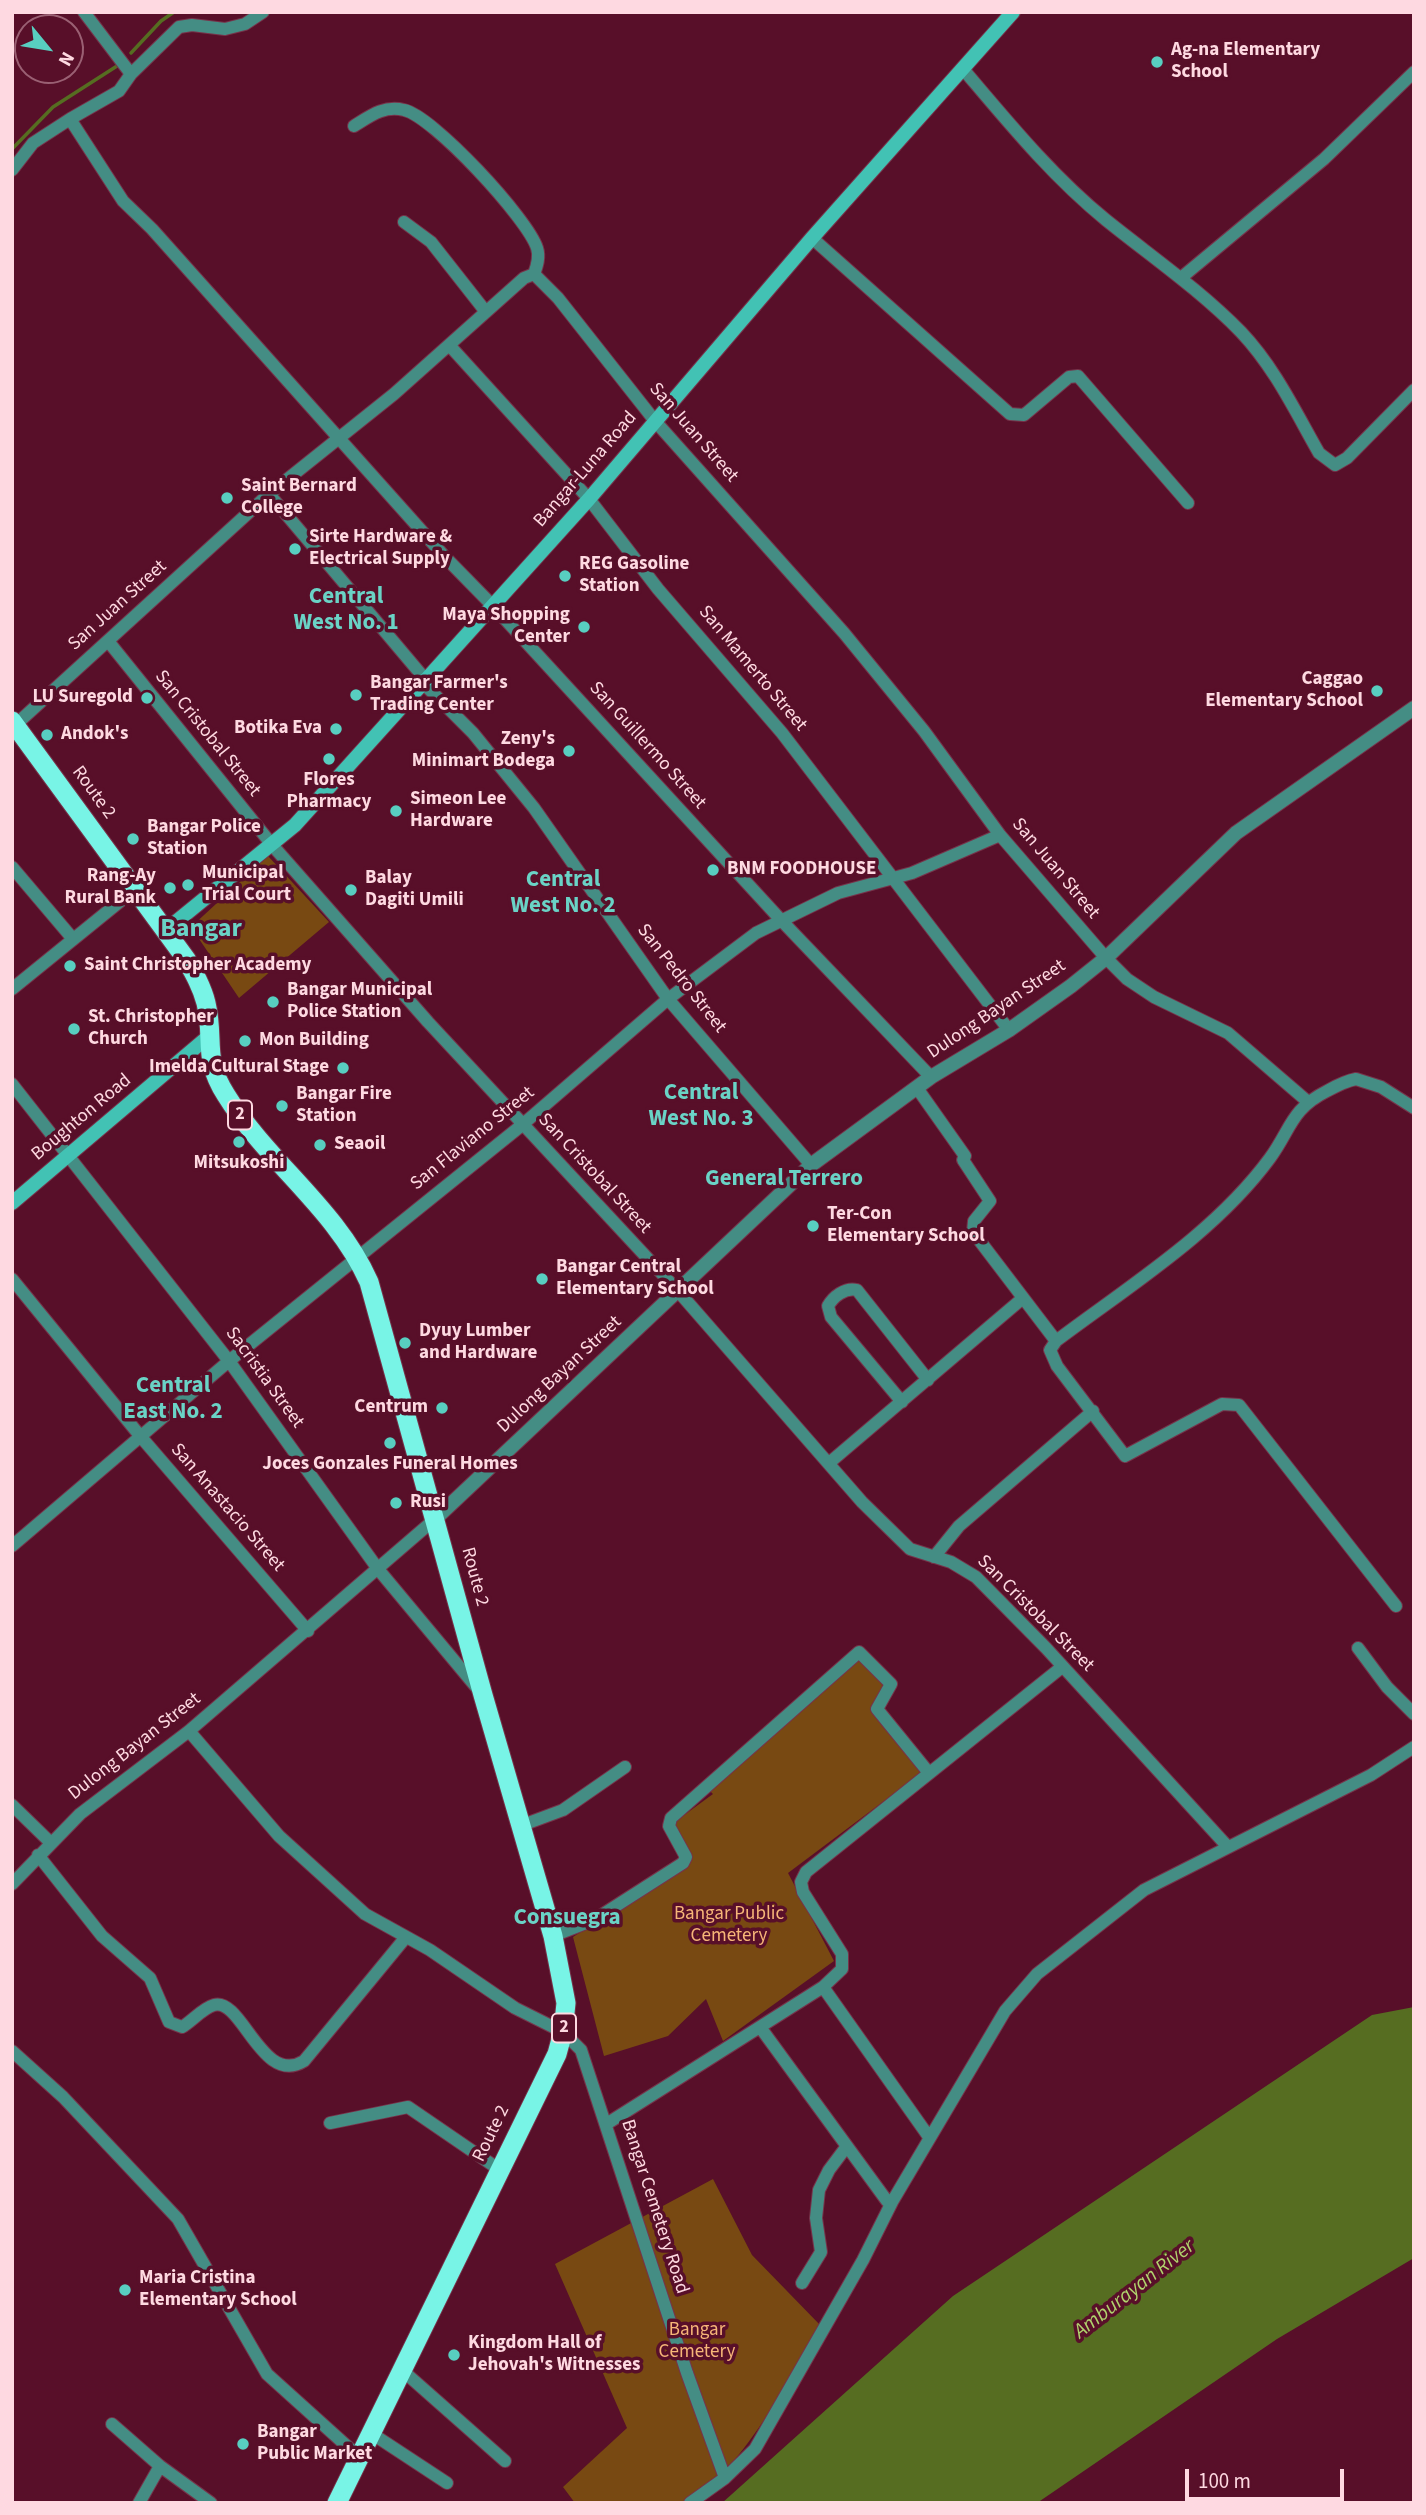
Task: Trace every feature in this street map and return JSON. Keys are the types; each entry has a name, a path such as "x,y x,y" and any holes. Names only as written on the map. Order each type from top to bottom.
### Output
{"highway":[{"name":"Route 2","path":"13,725 166,930 201,986 211,1064 225,1094 327,1212 358,1257 380,1316 483,1695 554,1936 566,2003 557,2054 337,2503"}],"main road":[{"name":"Bangar-Luna Road","path":"166,930 273,846 295,825 589,499 812,238 1013,12"},
{"name":"Boughton Road","path":"12,1203 209,1036"}],"street":[{"path":"84,12 131,74"},
{"path":"12,170 33,143 119,91 131,74 179,27 192,25 225,29 245,23 263,12"},
{"path":"963,69 1049,169 1106,220 1182,277 1242,334 1277,378 1319,453 1331,464 1339,464 1346,458 1414,390"},
{"path":"1182,277 1324,159 1414,72"},
{"path":"354,126 379,111 391,109 421,116 435,127 454,144 531,234 538,256 534,274"},
{"name":"San Guillermo Street","path":"70,119 123,201 152,229 337,438 780,919 931,1077"},
{"path":"404,222 431,242 486,312"},
{"path":"812,238 1010,414 1024,415 1069,377 1079,376 1188,503"},
{"name":"San Juan Street","path":"13,725 269,494 450,346 524,278 534,274 558,298 655,421 844,633 924,731 1000,835 1106,958 1127,979 1154,997 1228,1033 1307,1101"},
{"name":"San Mamerto Street","path":"450,346 589,499 658,589 782,733 1009,1030"},
{"name":"San Pedro Street","path":"269,494 534,808 668,999 811,1166"},
{"name":"San Cristobal Street","path":"108,641 273,846 522,1125 678,1291 828,1464 899,1541 919,1554 951,1562 976,1577 1228,1847"},
{"name":"Dulong Bayan Street","path":"12,1884 80,1814 190,1731 435,1519 811,1166 931,1077 1009,1030 1106,958 1236,833 1414,708"},
{"name":"San Flaviano Street","path":"12,1546 229,1361 522,1125 668,999 780,919 838,893 894,878 967,851 1000,835"},
{"path":"12,867 73,939"},
{"path":"12,989 134,890"},
{"path":"1396,1606 1239,1405 1222,1404 1127,1457 1050,1354 1056,1341 1161,1261 1221,1211 1270,1157 1292,1119 1307,1101 1356,1079 1381,1087 1414,1108"},
{"name":"Sacristia Street","path":"12,1084 144,1248 229,1361 378,1569 483,1695"},
{"path":"917,1088 965,1156 962,1160 990,1201 974,1221 973,1232 1056,1341"},
{"name":"San Anastacio Street","path":"12,1279 141,1437 308,1631"},
{"path":"902,1402 831,1317 828,1306 832,1300 848,1290 857,1290 928,1380"},
{"path":"828,1464 1023,1298"},
{"path":"934,1557 959,1526 1093,1411"},
{"path":"1358,1647 1387,1687 1414,1714"},
{"path":"554,1936 594,1920 683,1863 686,1857 669,1826 671,1818 859,1652 891,1684 877,1709 929,1773"},
{"path":"608,2123 823,1987 842,1969 843,1957 803,1892 803,1877 814,1864 1062,1667"},
{"path":"190,1731 279,1836 371,1919 406,1937 515,2008 563,2032"},
{"path":"690,2503 725,2478 755,2449 863,2260 929,2137 1005,2011 1037,1974 1144,1890 1371,1775 1414,1747"},
{"path":"520,1826 563,1810 625,1767"},
{"path":"12,1805 51,1843"},
{"path":"38,1855 102,1936 150,1978 169,2022 182,2027 213,2005 220,2005 231,2013 268,2056 282,2065 296,2066 304,2061 406,1937"},
{"path":"823,1987 929,2137"},
{"path":"760,2027 887,2201 892,2202"},
{"name":"Bangar Cemetery Road","path":"563,2032 581,2050 608,2123 725,2478"},
{"path":"12,2051 63,2097 173,2212 189,2233 218,2291 267,2374 359,2457"},
{"path":"330,2123 408,2107 500,2170"},
{"path":"802,2283 821,2252 816,2218 819,2190 847,2146"},
{"path":"402,2370 505,2461"},
{"path":"112,2424 160,2466 211,2503"},
{"path":"371,2433 447,2483"},
{"path":"139,2503 160,2466"}],"green space":[{"path":"268,856 329,922 239,998 191,927"},
{"name":"Bangar Public Cemetery","path":"858,1657 887,1690 872,1711 924,1771 788,1873 834,1961 723,2041 706,1999 668,2036 604,2056 573,1937 690,1861 672,1824 713,1794 708,1789"},
{"name":"Bangar Cemetery","path":"713,2179 752,2255 821,2326 759,2428 718,2478 697,2495 678,2503 665,2504 575,2503 563,2487 627,2428 555,2264"}],"water":[{"name":"Amburayan River","path":"1414,2007 1414,2258 1277,2339 1037,2503 722,2503 953,2296 1372,2015"}],"waterway":[{"path":"131,53 161,21 174,12"},
{"path":"216,12 230,12"},
{"path":"12,149 53,107 117,66"}],"place":[{"name":"Ag-na Elementary School","path":"1157,62"},
{"name":"Saint Bernard College","path":"227,498"},
{"name":"Sirte Hardware & Electrical Supply","path":"295,549"},
{"name":"REG Gasoline Station","path":"565,576"},
{"name":"Maya Shopping Center","path":"584,627"},
{"name":"Caggao Elementary School","path":"1377,691"},
{"name":"Bangar Farmer's Trading Center","path":"356,695"},
{"name":"LU Suregold","path":"147,698"},
{"name":"Botika Eva","path":"336,729"},
{"name":"Andok's","path":"47,735"},
{"name":"Zeny's Minimart Bodega","path":"569,751"},
{"name":"Flores Pharmacy","path":"329,759"},
{"name":"Simeon Lee Hardware","path":"396,811"},
{"name":"Bangar Police Station","path":"133,839"},
{"name":"BNM FOODHOUSE","path":"713,870"},
{"name":"Municipal Trial Court","path":"188,885"},
{"name":"Rang-Ay Rural Bank","path":"170,888"},
{"name":"Balay Dagiti Umili","path":"351,890"},
{"name":"Saint Christopher Academy","path":"70,966"},
{"name":"Bangar Municipal Police Station","path":"273,1002"},
{"name":"St. Christopher Church","path":"74,1029"},
{"name":"Mon Building","path":"245,1041"},
{"name":"Imelda Cultural Stage","path":"343,1068"},
{"name":"Bangar Fire Station","path":"282,1106"},
{"name":"Mitsukoshi","path":"239,1142"},
{"name":"Seaoil","path":"320,1145"},
{"name":"Ter-Con Elementary School","path":"813,1226"},
{"name":"Bangar Central Elementary School","path":"542,1279"},
{"name":"Dyuy Lumber and Hardware","path":"405,1343"},
{"name":"Centrum","path":"442,1408"},
{"name":"Joces Gonzales Funeral Homes","path":"390,1443"},
{"name":"Rusi","path":"396,1503"},
{"name":"Maria Cristina Elementary School","path":"125,2290"},
{"name":"Kingdom Hall of Jehovah's Witnesses","path":"454,2355"},
{"name":"Bangar Public Market","path":"243,2444"}],"district":[{"name":"Central West No. 1","path":"346,611"},
{"name":"Central West No. 2","path":"563,894"},
{"name":"Bangar","path":"201,930"},
{"name":"Central West No. 3","path":"701,1107"},
{"name":"General Terrero","path":"784,1180"},
{"name":"Central East No. 2","path":"173,1400"},
{"name":"Consuegra","path":"567,1919"}]}
